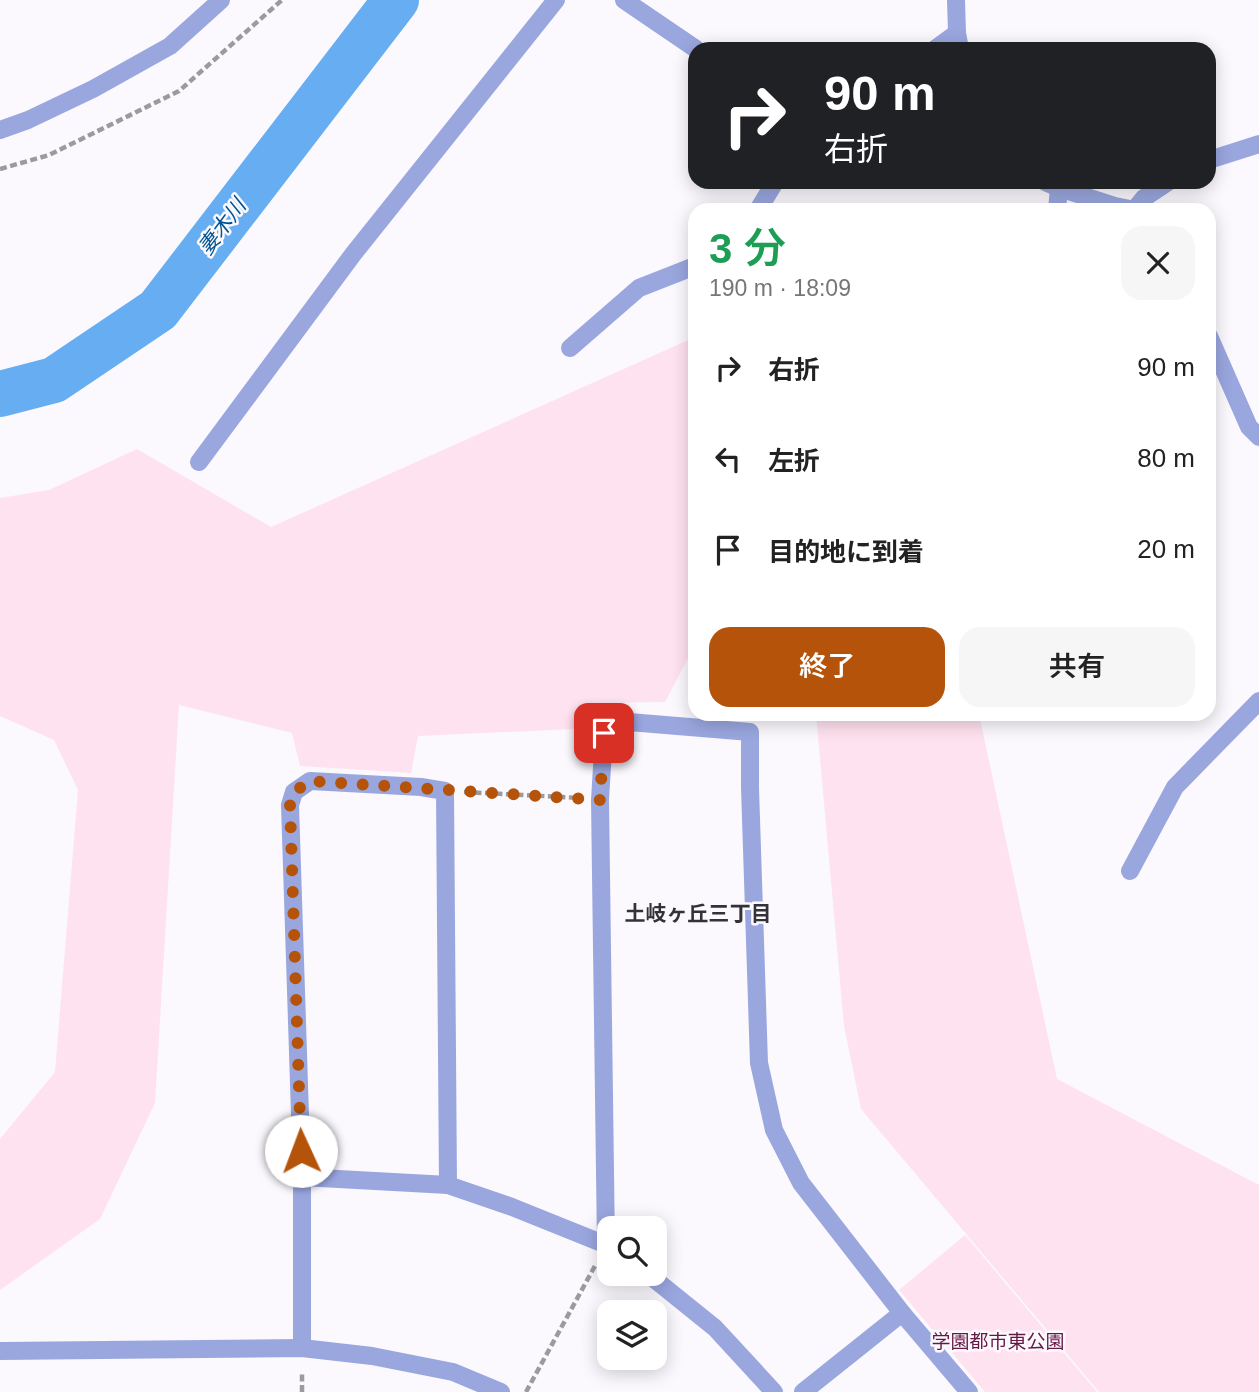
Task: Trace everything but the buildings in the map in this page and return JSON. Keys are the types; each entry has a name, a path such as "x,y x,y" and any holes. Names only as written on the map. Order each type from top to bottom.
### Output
{"street":[{"path":"0,130 28,120 93,89 170,46 221,0"},
{"path":"199,462 354,253 556,0"},
{"path":"624,0 688,44"},
{"path":"956,0 958,41"},
{"path":"1216,158 1259,144"},
{"path":"1064,189 1106,203"},
{"path":"1140,203 1158,189"},
{"path":"570,348 639,288 688,269"},
{"path":"1216,352 1249,427 1259,437"},
{"path":"1130,871 1175,787 1259,701"},
{"path":"607,1216 600,800 604,733 629,722 750,732 759,1063 774,1130 801,1183 902,1313 969,1392"},
{"path":"302,1348 302,1177 290,805 294,792 310,781 445,791 448,1185"},
{"path":"302,1177 448,1185 597,1241"},
{"path":"663,1286 715,1328 774,1392"},
{"path":"803,1392 902,1313"},
{"path":"0,1351 302,1348 372,1356 453,1372 501,1392"}],"path":[{"path":"0,169 49,155 179,91 282,0"},
{"path":"445,791 600,800"},
{"path":"526,1392 597,1265"},
{"path":"302,1374 302,1392"}],"green space":[{"path":"688,340 688,658 665,702 592,703 574,729 418,736 411,773 300,766 292,733 179,705 155,1103 100,1219 0,1290 0,1139 55,1072 78,790 54,740 0,716 0,498 49,490 137,449 271,527"},
{"path":"817,721 980,721 1057,1079 1259,1185 1259,1392 1099,1392 861,1109 844,1026"},
{"name":"学園都市東公園","path":"965,1235 1097,1392 985,1392 899,1290"}],"waterway":[{"name":"妻木川","path":"0,394 54,380 158,310 396,0"}],"district":[{"name":"土岐ヶ丘三丁目","path":"698,914"}],"route":[{"path":"301,1151 290,805 294,792 310,781 600,800 604,733"}]}
